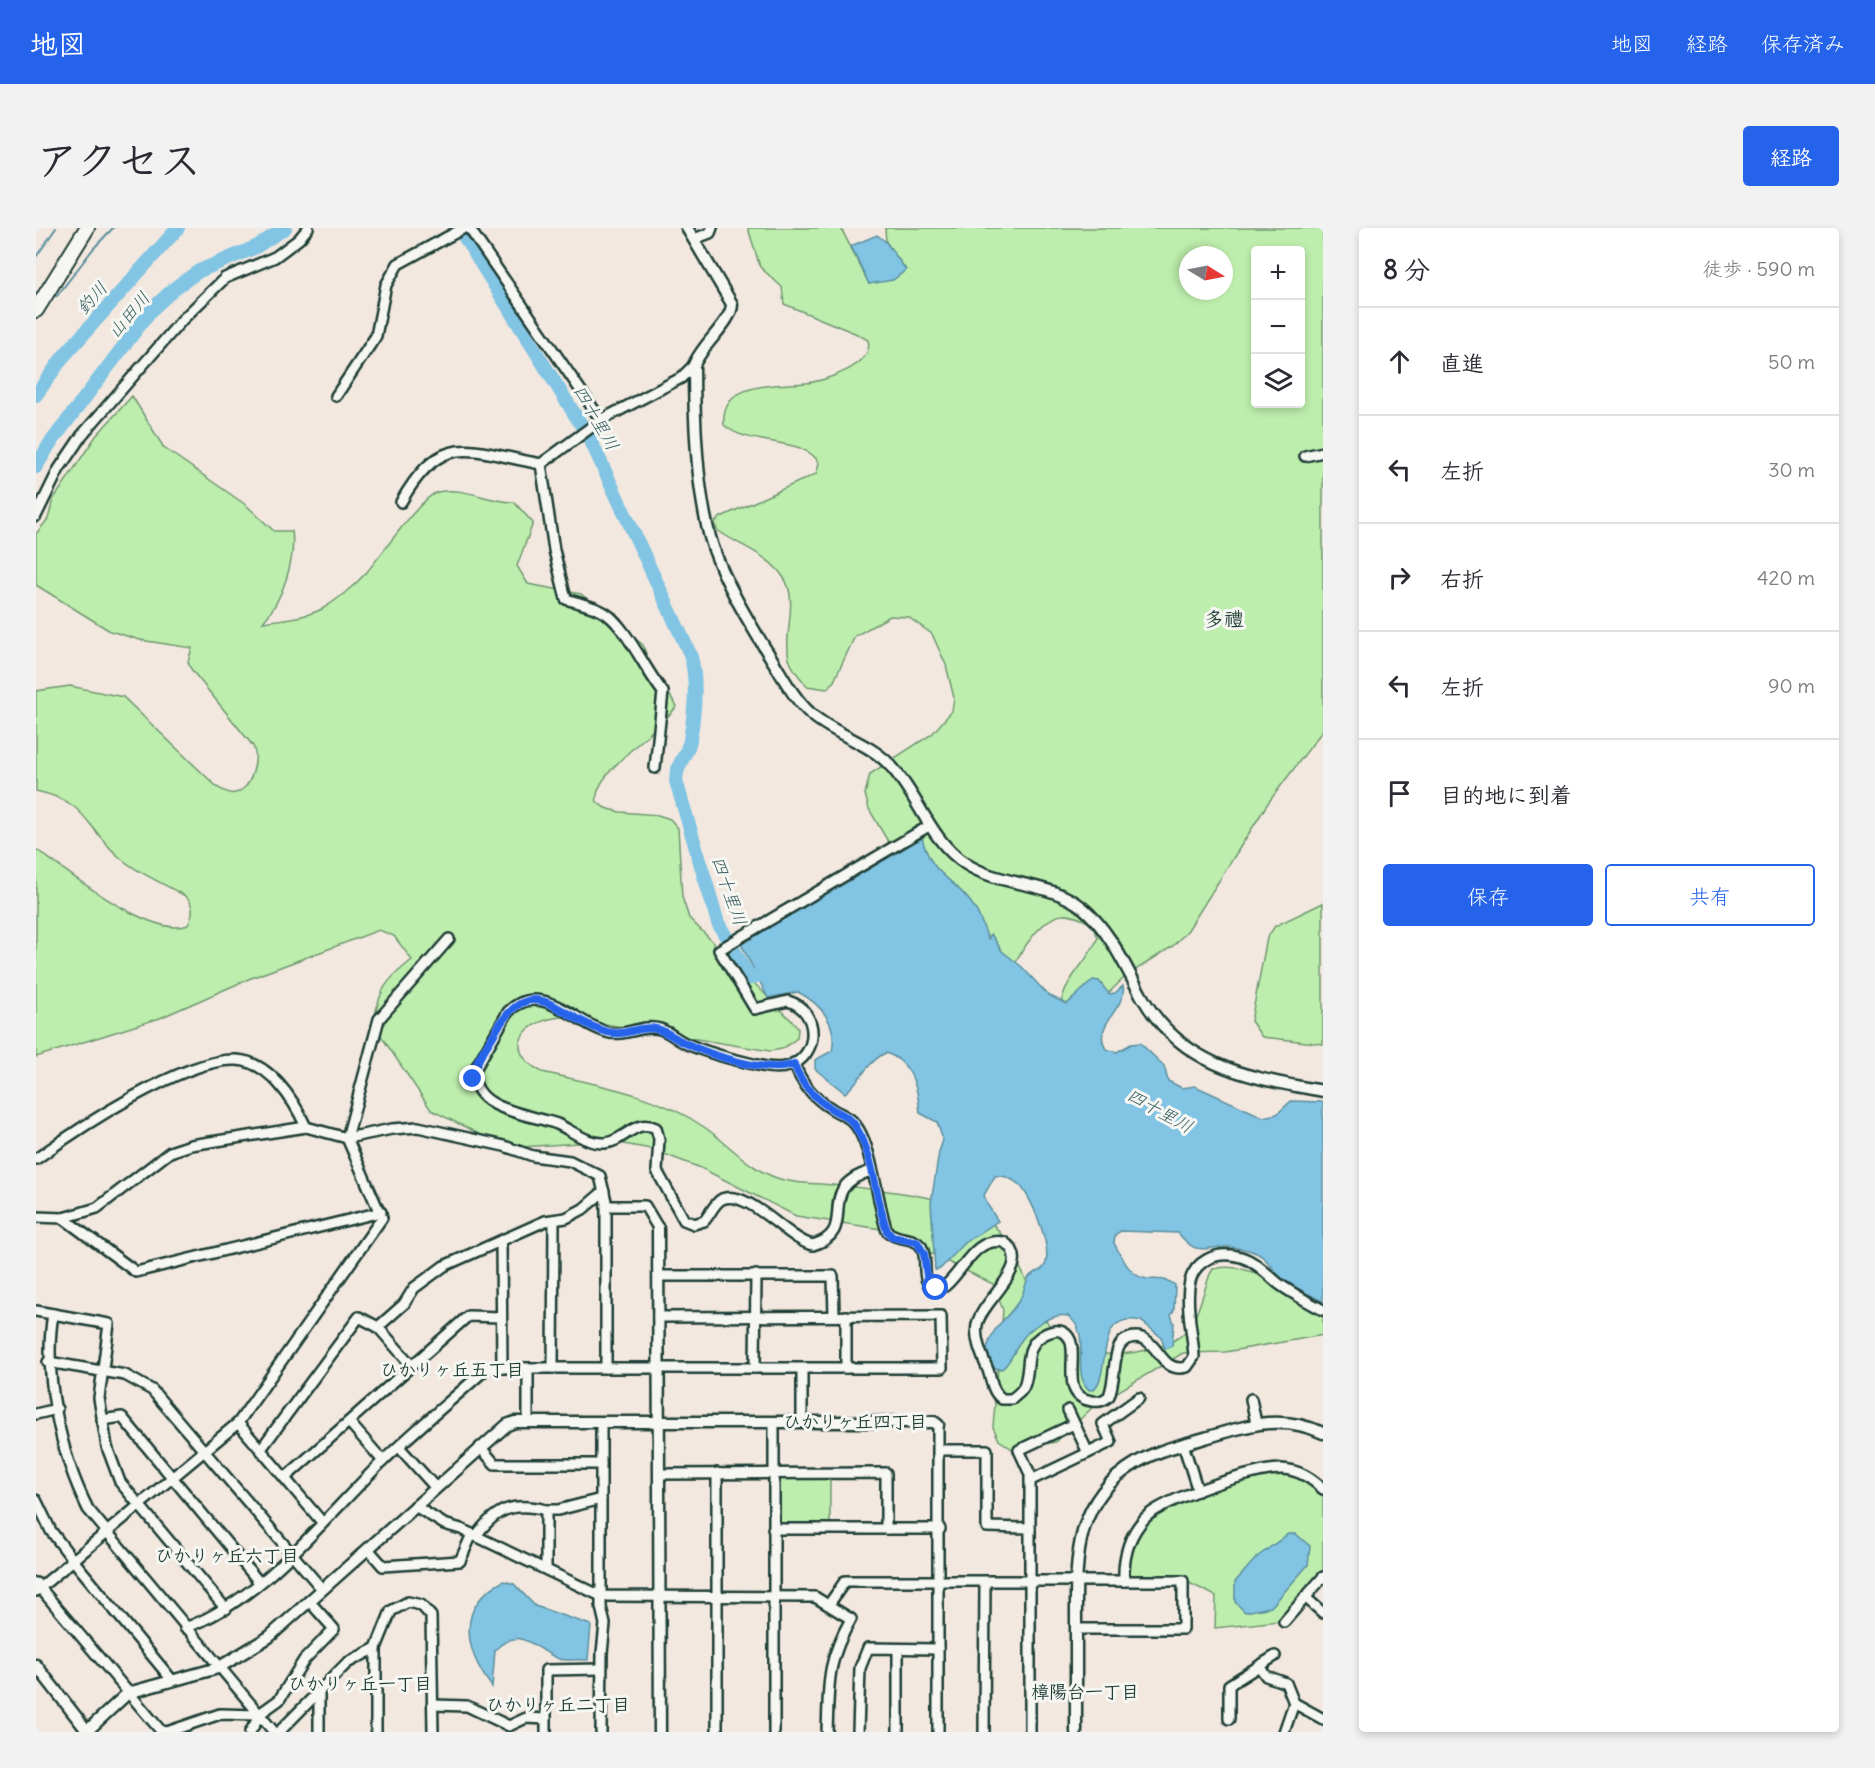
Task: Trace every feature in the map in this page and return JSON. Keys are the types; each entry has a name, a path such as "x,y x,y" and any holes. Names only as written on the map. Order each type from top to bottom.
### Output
{"main road":[{"path":"36,310 87,228"}],"street":[{"path":"36,516 59,469 82,435 182,320 225,278 275,257 299,239 308,228"},
{"path":"336,396 376,336 386,285 398,264 464,228"},
{"path":"469,228 601,420"},
{"path":"401,502 426,465 452,451 468,449 541,464 601,420 681,378 694,365 699,352 727,320 732,304 687,228"},
{"path":"694,239 710,233 712,228"},
{"path":"694,365 700,481 712,545 736,600 799,702 827,726 884,759 906,784 929,826 949,850 979,871 1053,891 1083,909 1110,938 1144,999 1163,1025 1183,1045 1204,1060 1248,1077 1323,1091"},
{"path":"1305,456 1323,452"},
{"path":"541,464 554,549 566,599 606,613 621,629 636,655 663,692 655,768"},
{"path":"871,1171 852,1178 844,1184 839,1191 835,1227 827,1239 813,1245 795,1238 766,1213 730,1198 718,1202 704,1221 688,1223 684,1220 659,1176 657,1163 659,1139 656,1128 640,1126 612,1142 594,1142 558,1125 503,1109 483,1094 473,1079 477,1064 502,1019 514,1006 533,999 558,1006 589,1026 609,1033 620,1034 651,1028 667,1032 695,1047 751,1064 778,1068 794,1064 812,1046 813,1030 805,1014 799,1007 788,1001 755,1009 719,951 929,826"},
{"path":"258,1716 220,1714 167,1732 161,1731 38,1587 238,1423 382,1218 347,1138 379,1019 449,939"},
{"path":"36,1158 85,1124 131,1098 199,1067 220,1061 238,1060 265,1073 293,1101 306,1127"},
{"path":"794,1064 807,1089 826,1105 852,1121 870,1160 887,1231 892,1237 912,1240 921,1247 926,1263 925,1274 931,1287 945,1286 971,1255 985,1244 1004,1242 1013,1250 1015,1259 1011,1273 986,1305 976,1329 994,1391 1002,1399 1012,1399 1023,1389 1029,1351 1037,1338 1054,1331 1064,1333 1070,1340 1073,1386 1086,1401 1100,1402 1109,1396 1118,1349 1125,1339 1143,1338 1149,1342 1159,1357 1171,1366 1187,1367 1194,1357 1188,1321 1192,1275 1198,1264 1213,1257 1227,1256 1249,1261 1298,1297 1323,1310"},
{"path":"36,1218 63,1218 97,1208 170,1152 191,1145 306,1127 347,1138 392,1129 418,1127 504,1146 533,1156 577,1163 600,1176 606,1206 606,1368"},
{"path":"378,1327 404,1304 414,1288 444,1266 545,1221 583,1209 603,1191"},
{"path":"606,1206 645,1206 658,1228 660,1732"},
{"path":"63,1218 136,1272 381,1212"},
{"path":"553,1368 554,1220"},
{"path":"501,1241 501,1368"},
{"path":"755,1368 756,1275"},
{"path":"658,1276 833,1276 834,1316"},
{"path":"36,1311 109,1324 99,1398 113,1468 120,1482 226,1609"},
{"path":"53,1314 48,1362 75,1483 88,1509 258,1716 274,1732"},
{"path":"285,1478 468,1316 501,1317"},
{"path":"846,1316 846,1368"},
{"path":"185,1628 226,1609 292,1554 383,1461 487,1368 942,1368 941,1316 658,1317"},
{"path":"261,1449 359,1317 378,1327 412,1366"},
{"path":"48,1362 125,1375 152,1390 206,1450 321,1589"},
{"path":"528,1369 528,1422"},
{"path":"802,1369 802,1422"},
{"path":"1031,1480 1111,1442 1102,1424 1139,1398"},
{"path":"1251,1399 1256,1423"},
{"path":"36,1414 57,1409"},
{"path":"1068,1410 1088,1453"},
{"path":"102,1420 122,1417 259,1582"},
{"path":"36,1665 87,1732 128,1693 218,1668 269,1637 507,1425 528,1422 659,1421 934,1422 938,1425 940,1450 938,1732"},
{"path":"1076,1732 1076,1581 1082,1531 1096,1502 1108,1486 1136,1462 1183,1444 1256,1423 1283,1421 1323,1433"},
{"path":"349,1422 383,1461"},
{"path":"601,1422 601,1607 605,1624 601,1669 601,1732"},
{"path":"774,1422 774,1732"},
{"path":"238,1423 322,1522"},
{"path":"1030,1732 1031,1480 1019,1450 1074,1424"},
{"path":"1183,1444 1198,1491"},
{"path":"399,1447 435,1487"},
{"path":"480,1447 495,1464 601,1464"},
{"path":"940,1450 987,1450 987,1527 1030,1528"},
{"path":"1124,1581 1127,1550 1134,1531 1146,1517 1172,1499 1274,1469 1297,1472 1323,1489"},
{"path":"717,1473 717,1732"},
{"path":"659,1474 885,1473 886,1529"},
{"path":"368,1549 382,1566 460,1561 474,1535 498,1512 522,1506 558,1510 601,1499"},
{"path":"36,1500 51,1531 172,1680"},
{"path":"415,1506 444,1524 474,1535 602,1596 815,1597 830,1603 852,1618 838,1641 829,1668 827,1732"},
{"path":"546,1510 546,1568"},
{"path":"773,1528 940,1528"},
{"path":"1284,1622 1323,1577"},
{"path":"830,1603 845,1581 1183,1581 1183,1629 1076,1629"},
{"path":"984,1732 985,1582"},
{"path":"1305,1597 1323,1613"},
{"path":"250,1732 258,1716 279,1700 304,1660 334,1629 309,1601"},
{"path":"376,1732 376,1648 391,1611 408,1602 427,1610 433,1624 433,1732"},
{"path":"279,1732 347,1664 376,1648"},
{"path":"858,1732 860,1668 868,1648 938,1649"},
{"path":"898,1650 898,1732"},
{"path":"1229,1719 1229,1685 1275,1656"},
{"path":"1259,1666 1266,1676 1286,1683 1294,1703 1323,1719"},
{"path":"546,1732 546,1670 601,1669"},
{"path":"319,1692 319,1732"},
{"path":"1284,1732 1294,1703"},
{"path":"433,1705 467,1706 509,1726 526,1718 546,1719"}],"green space":[{"path":"748,228 841,228 869,284 906,270 886,242 885,228 1323,228 1323,730 1268,803 1188,930 1173,946 1126,976 1089,1012 1061,1003 1068,985 1098,937 1090,923 1080,918 1063,915 1053,918 1042,926 1023,949 994,999 904,869 869,809 865,794 870,774 932,734 952,711 954,698 946,665 932,634 908,617 890,616 855,636 834,681 827,689 807,686 794,670 789,659 791,607 784,578 762,556 717,530 715,522 721,517 816,474 819,463 801,448 747,437 724,425 725,410 731,400 753,388 806,383 836,375 856,364 864,357 868,349 868,340 857,334 784,304 782,287 760,267"},
{"path":"132,396 164,448 246,505 274,531 292,531 292,554 286,580 276,603 263,622 293,618 327,606 365,574 421,504 438,492 457,491 514,502 533,523 517,566 528,584 581,594 643,645 650,666 677,706 669,716 628,752 604,779 598,791 597,802 605,808 620,812 658,815 670,819 678,828 682,897 689,918 795,1024 798,1029 797,1038 782,1049 770,1051 562,1017 537,1024 522,1037 520,1045 522,1054 529,1063 542,1072 605,1086 666,1106 704,1127 746,1161 774,1177 796,1182 923,1197 980,1213 1007,1243 1040,1310 1051,1327 1064,1341 1082,1350 1106,1354 1137,1352 1156,1348 1181,1336 1195,1318 1213,1269 1227,1267 1256,1273 1323,1311 1323,1335 1225,1352 1183,1353 1095,1405 1056,1442 1012,1449 999,1440 993,1427 1003,1310 993,1284 881,1229 796,1216 701,1168 651,1149 607,1141 507,1148 431,1110 373,1024 378,1002 385,987 395,974 412,960 394,936 379,930 251,978 160,1018 36,1057 36,849 109,900 153,922 172,927 188,925 192,909 185,896 141,872 117,855 83,816 66,801 36,791 36,691 70,686 123,697 217,787 228,793 235,793 246,786 253,773 255,752 253,746 191,669 188,662 192,648 140,640 110,631 36,585 36,534 48,519 53,500 96,436"},
{"path":"1323,903 1323,1044 1262,1037 1251,1021 1267,938 1275,926"},
{"path":"1273,1473 1296,1475 1323,1493 1323,1572 1279,1621 1215,1628 1216,1596 1179,1578 1129,1578 1128,1567 1134,1541 1142,1526 1154,1513 1179,1500"},
{"path":"780,1477 830,1477 830,1526 777,1524 777,1479"}],"water":[{"path":"877,235 886,242 906,270 893,280 869,284 851,246"},
{"path":"922,838 926,851 937,869 965,895 975,908 988,939 991,934 1002,951 1022,967 1048,995 1067,1004 1093,980 1099,981 1109,994 1115,993 1123,986 1120,1001 1103,1032 1106,1049 1117,1052 1131,1044 1140,1043 1164,1066 1168,1081 1182,1088 1195,1086 1263,1117 1277,1114 1291,1101 1323,1102 1323,1302 1287,1282 1265,1259 1251,1251 1230,1247 1198,1249 1190,1245 1178,1233 1121,1231 1115,1235 1114,1243 1131,1270 1141,1277 1165,1280 1175,1285 1174,1310 1171,1315 1174,1323 1172,1346 1165,1349 1161,1337 1141,1321 1126,1320 1116,1325 1106,1345 1099,1381 1094,1389 1089,1390 1083,1382 1081,1373 1081,1342 1076,1324 1068,1316 1056,1316 1043,1321 1027,1333 1002,1369 994,1368 985,1356 991,1336 1020,1299 1029,1277 1044,1267 1046,1260 1047,1250 1042,1229 1025,1192 1012,1180 1004,1176 995,1176 984,1195 998,1221 965,1243 940,1269 935,1270 931,1203 943,1140 937,1122 920,1113 918,1094 908,1069 895,1057 886,1053 880,1056 845,1093 815,1069 815,1060 832,1051 832,1032 826,1016 814,1002 798,992 768,998 741,944"},
{"path":"1288,1534 1296,1534 1310,1546 1308,1565 1271,1607 1245,1612 1235,1602 1235,1582 1257,1557"},
{"path":"504,1581 514,1584 535,1606 591,1625 588,1660 559,1659 527,1641 512,1639 495,1650 492,1687 475,1658 469,1629 471,1615 478,1602 488,1591"}],"waterway":[{"path":"36,257 56,228"},
{"path":"53,296 57,296 93,249 113,228"},
{"name":"釣川","path":"36,395 63,357 178,228"},
{"name":"山田川","path":"36,467 49,445 151,310 176,287 199,271 256,247 285,228"},
{"name":"四十里川","path":"459,228 590,439 690,654 695,685 693,720 689,746 678,770 676,781 718,923 750,978 775,970"}],"district":[{"name":"多禮","path":"1224,619"},
{"name":"ひかりヶ丘五丁目","path":"452,1370"},
{"name":"ひかりヶ丘四丁目","path":"855,1422"},
{"name":"ひかりヶ丘六丁目","path":"227,1556"},
{"name":"ひかりヶ丘一丁目","path":"360,1684"},
{"name":"樟陽台一丁目","path":"1085,1692"},
{"name":"ひかりヶ丘二丁目","path":"558,1705"}],"route":[{"path":"473,1079 477,1064 502,1019 514,1006 533,999 558,1006 589,1026 609,1033 620,1034 646,1028 659,1029 679,1041 751,1064 778,1068 794,1064 807,1089 826,1105 852,1121 858,1130 870,1160 887,1231 892,1237 917,1242 924,1254 928,1283 931,1287 936,1288"}]}
